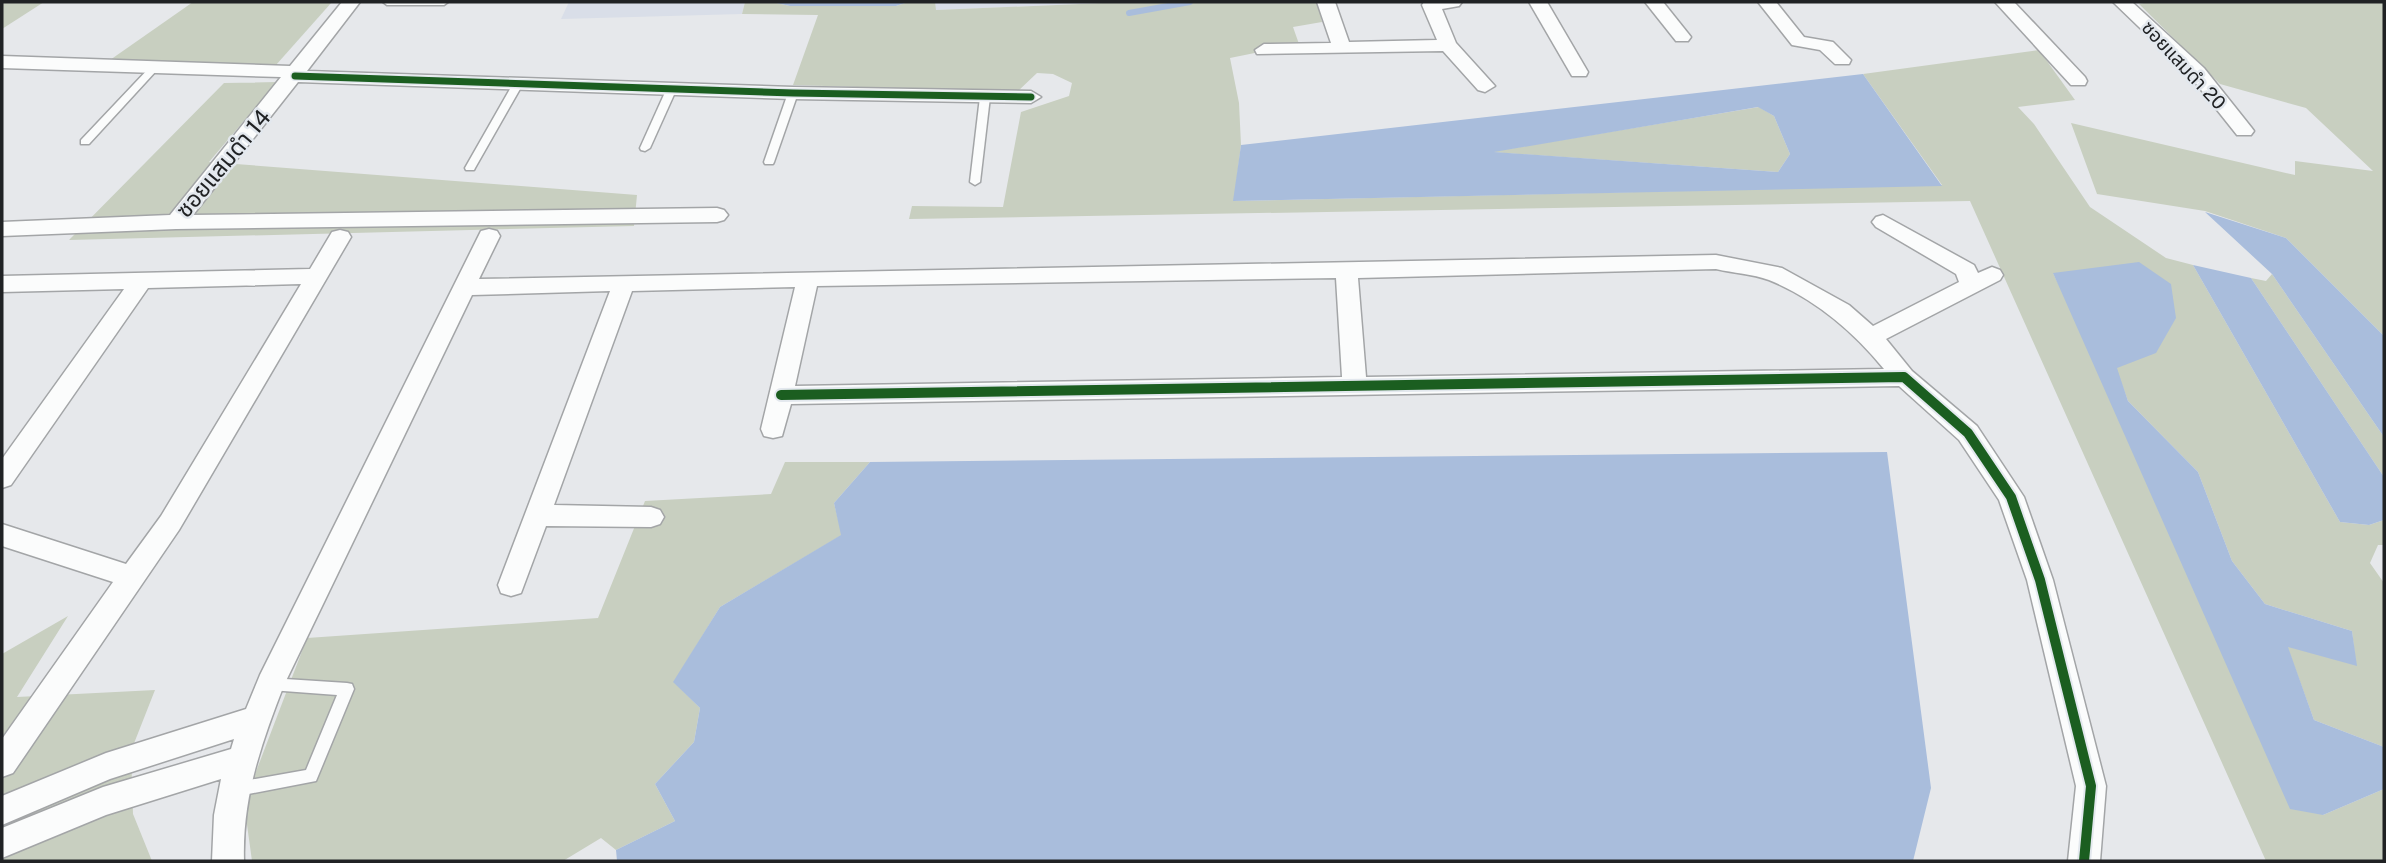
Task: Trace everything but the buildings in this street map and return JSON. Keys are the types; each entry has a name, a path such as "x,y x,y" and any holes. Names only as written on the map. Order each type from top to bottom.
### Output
{"street":[{"name":"ซอยแสมดำ 14","path":"2,229 176,222 351,2"},
{"path":"1326,2 1340,46"},
{"path":"1453,2 1430,3 1448,45 1485,86"},
{"path":"1538,2 1579,72"},
{"path":"1654,2 1682,37"},
{"path":"1767,2 1798,41 1826,46 1842,60"},
{"path":"2004,2 2078,81"},
{"name":"ซอยแสมดำ 20","path":"2122,2 2197,72 2244,131"},
{"path":"1264,50 1448,45"},
{"path":"2,62 793,93 1031,97"},
{"path":"176,222 717,215"},
{"path":"1883,222 1966,270 1971,286"},
{"path":"228,861 234,790 242,759 270,684 489,236"},
{"path":"2,763 170,523 340,237"},
{"path":"463,287 1716,262 1774,273 1841,311 1871,337 1905,377 1968,433 2011,497 2039,580 2091,786 2084,861"},
{"path":"1346,270 1355,386"},
{"path":"1871,337 1992,275"},
{"path":"2,285 317,276"},
{"path":"773,429 808,279"},
{"path":"2,478 142,280"},
{"path":"511,585 540,515 624,285"},
{"path":"781,395 1905,377"},
{"path":"540,515 651,517"},
{"path":"2,535 134,578"},
{"path":"2,811 106,767 256,719"},
{"path":"2,843 103,801 242,759"}],"lane":[{"path":"387,2 444,2"},
{"path":"85,142 154,68"},
{"path":"470,168 519,82"},
{"path":"645,148 672,88"},
{"path":"769,162 793,93"},
{"path":"975,182 985,97"},
{"path":"234,790 311,776 347,689 270,684"}],"shaded area":[{"path":"569,2 745,2 742,14 561,19"},
{"path":"935,2 1126,2 935,10"}],"green space":[{"path":"2,2 44,2 2,29"},
{"path":"193,2 332,2 276,65 110,60"},
{"path":"745,2 772,2 790,6 896,6 908,2 935,2 936,10 1126,2 1318,2 1322,22 1293,27 1299,44 1230,58 1239,103 1241,145 1234,201 1942,185 1863,74 2039,50 2075,100 2018,107 2034,124 2090,207 2166,258 2193,265 2340,522 2369,525 2384,520 2384,545 2378,545 2370,563 2384,583 2384,747 2314,720 2287,646 2356,665 2352,631 2265,604 2232,561 2198,472 2128,401 2116,368 2053,273 2323,815 2384,789 2384,861 2266,861 1970,201 909,219 912,206 1003,207 1021,112 1069,96 1072,83 1053,74 1037,73 1017,92 793,85 818,15 742,14"},
{"path":"2384,2 2384,336 2286,238 2205,211 2097,194 2071,123 2295,175 2295,161 2373,171 2306,108 2220,84 2139,4"},
{"path":"277,82 209,162 637,195 634,226 69,240 224,83"},
{"path":"1759,107 1774,116 1790,154 1778,172 1490,152"},
{"path":"2272,274 2384,437 2384,477 2251,278 2266,281"},
{"path":"785,462 870,462 834,503 842,535 720,607 674,682 700,708 694,742 655,784 675,821 616,850 601,838 563,861 252,861 244,803 307,638 598,618 645,501 771,494"},
{"path":"68,616 17,697 155,690 131,751 133,814 152,861 2,861 2,654"}],"water":[{"path":"772,2 908,2 896,6 790,6"},
{"path":"1863,74 1942,186 1233,201 1241,145","holes":["1758,107 1774,116 1790,154 1778,172 1494,152"]},
{"path":"2205,212 2286,238 2384,336 2384,437 2272,274"},
{"path":"2139,262 2171,284 2176,318 2156,353 2117,368 2128,401 2198,472 2232,561 2265,604 2352,631 2357,666 2288,647 2314,720 2384,747 2384,789 2323,815 2290,809 2053,273"},
{"path":"2193,265 2251,278 2384,477 2384,520 2369,525 2340,522"},
{"path":"1887,452 1931,788 1913,861 617,861 616,850 675,821 655,784 694,742 700,708 673,682 720,607 841,535 834,503 870,462"}],"waterway":[{"path":"1129,13 1190,2"}],"cycle path":[{"path":"295,76 793,93 1031,97"},
{"path":"781,395 1904,377 1968,433 2011,497 2040,580 2091,786 2084,861"}]}
